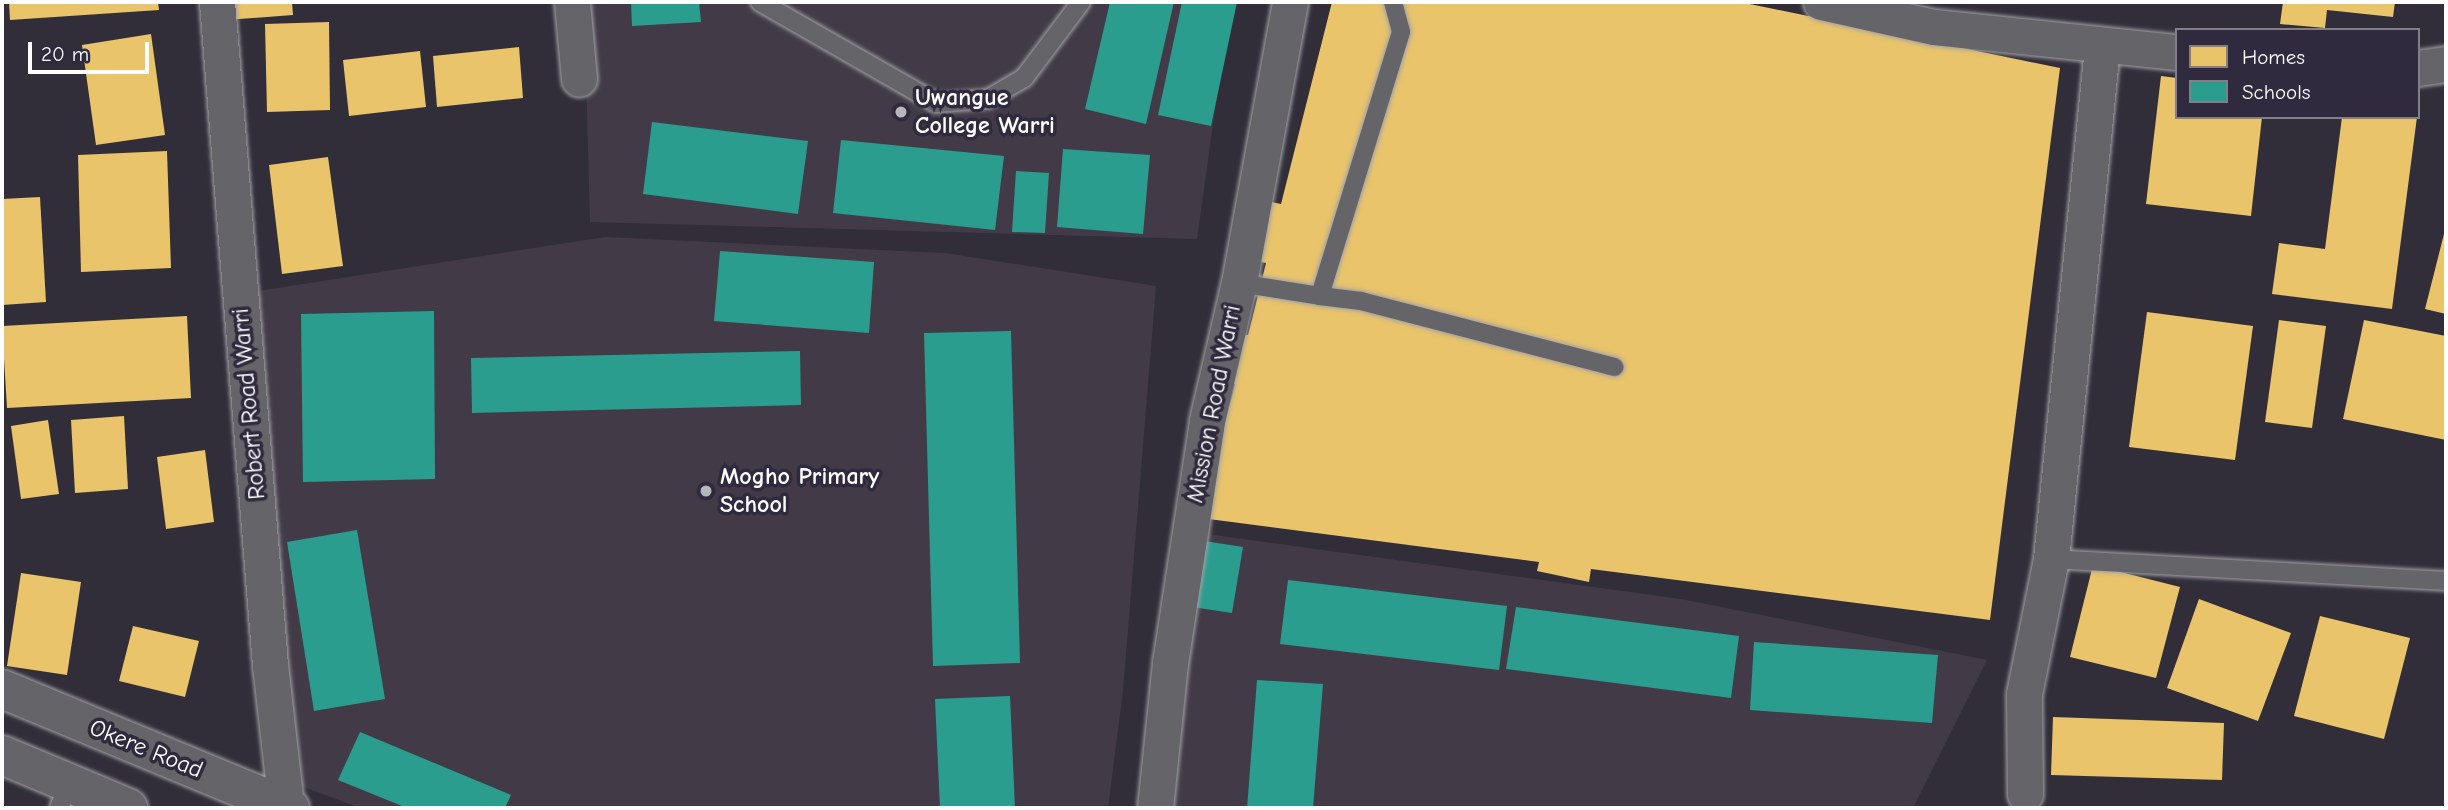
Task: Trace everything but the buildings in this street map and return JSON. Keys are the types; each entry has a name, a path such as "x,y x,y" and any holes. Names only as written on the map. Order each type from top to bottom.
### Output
{"main road":[{"name":"Okere Road","path":"2,688 288,807"},
{"path":"2,755 64,796 128,808"}],"street":[{"name":"Robert Road Warri","path":"216,2 270,665 288,807"},
{"path":"572,2 579,79"},
{"name":"Mission Road Warri","path":"1155,808 1170,663 1207,419 1239,283 1290,2"},
{"path":"1821,2 1934,27 2102,47 2175,52"},
{"path":"2025,794 2024,694 2051,559 2102,47"},
{"path":"2420,68 2446,64"}],"lane":[{"path":"760,2 936,103 988,99 1024,78 1081,2"},
{"path":"1321,296 1401,32 1393,2"},
{"path":"1239,283 1361,301 1615,367"},
{"path":"2051,559 2446,581"}],"shaded area":[{"name":"Uwangue College Warri","path":"584,2 1230,2 1197,239 590,222"},
{"name":"Mogho Primary School","path":"605,237 945,253 1156,286 1123,691 1108,808 360,808 296,784 258,291"},
{"path":"1192,532 1681,599 1987,660 1913,808 1163,808"}],"place":[{"name":"Uwangue College Warri","path":"901,112"},
{"name":"Mogho Primary School","path":"706,491"}]}
